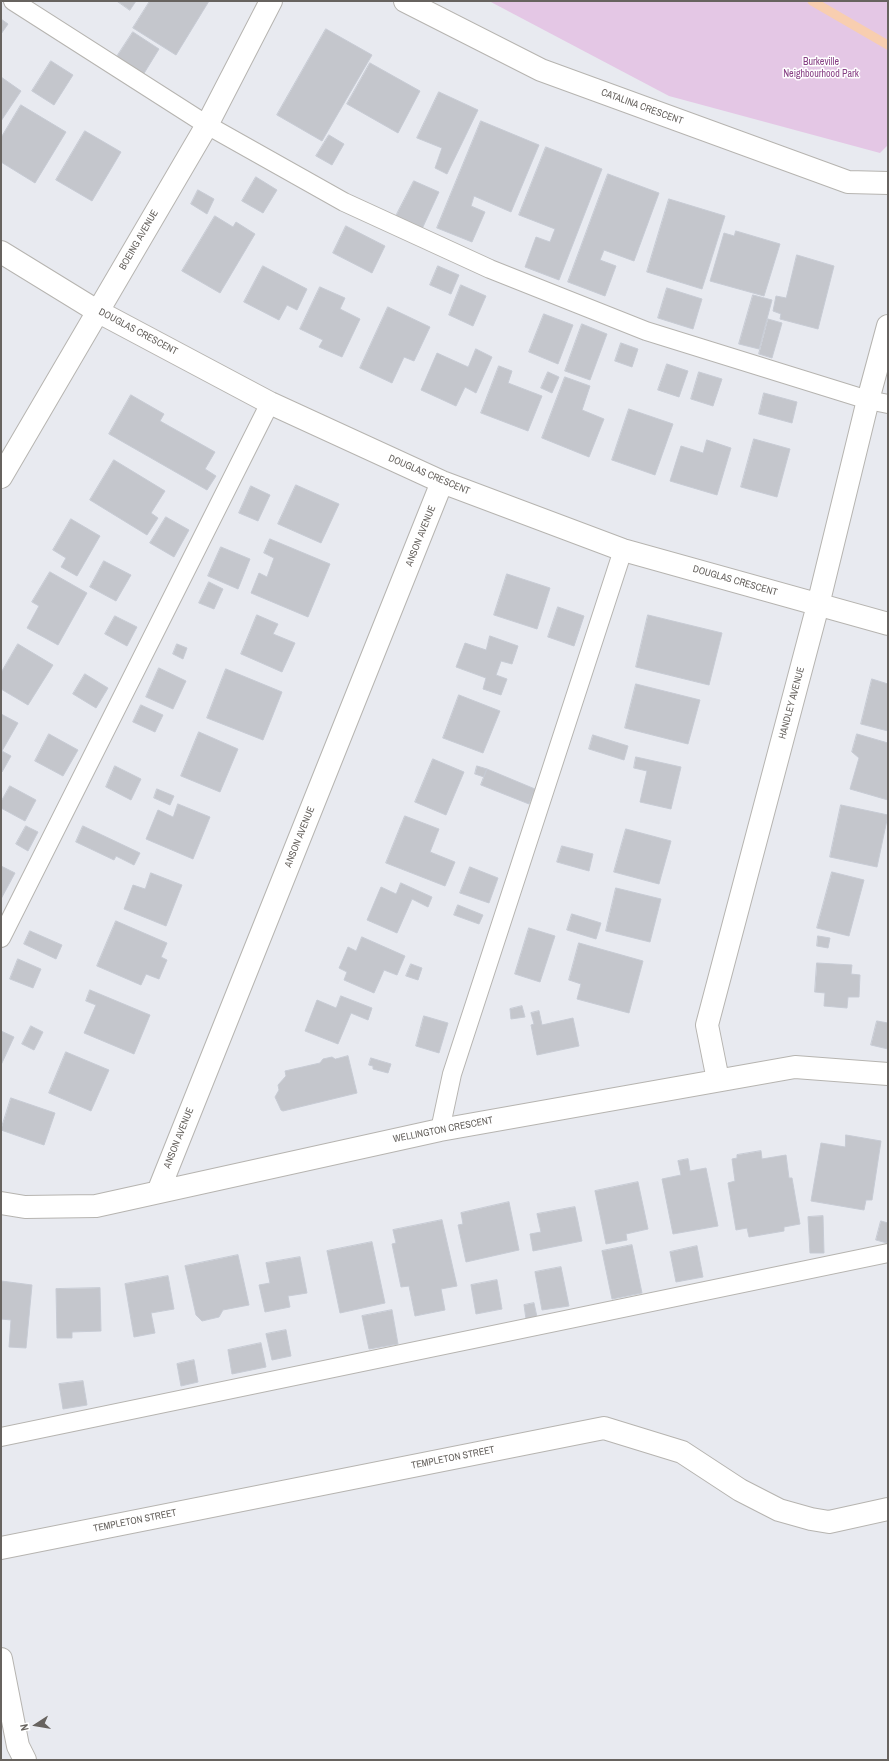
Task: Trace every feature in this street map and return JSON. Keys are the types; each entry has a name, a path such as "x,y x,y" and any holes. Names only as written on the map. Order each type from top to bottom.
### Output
{"street":[{"name":"BOEING AVENUE","path":"1,477 206,125 271,1"},
{"name":"CATALINA CRESCENT","path":"405,1 541,70 848,182 888,183"},
{"name":"DOUGLAS CRESCENT","path":"1,252 98,311 270,403 442,482 623,550 888,624"},
{"name":"HANDLEY AVENUE","path":"718,1080 707,1025 818,605 878,402 888,326"},
{"name":"ANSON AVENUE","path":"158,1192 442,482"},
{"name":"WELLINGTON CRESCENT","path":"1,1203 25,1208 96,1206 440,1130 718,1080 795,1068 888,1074"},
{"name":"TEMPLETON STREET","path":"1,1548 604,1428 682,1452 740,1490 780,1510 811,1519 829,1522 888,1509"},
{"path":"1,1659 18,1746 25,1760"}],"lane":[{"path":"13,1 206,125 344,202 490,270 646,331 878,402"},
{"path":"1,938 270,403"},
{"path":"440,1130 452,1074 623,550"},
{"path":"1,1436 888,1253"}],"green space":[{"name":"Burkeville Neighbourhood Park","path":"489,1 888,1 888,145 880,153 669,96"}],"building":[{"path":"117,1 136,1 130,10"},
{"path":"150,1 209,1 176,55 133,28"},
{"path":"1,19 8,24 1,34"},
{"path":"326,29 372,55 322,141 277,115"},
{"path":"133,32 159,49 143,75 116,58"},
{"path":"51,61 73,75 54,105 32,91"},
{"path":"370,63 420,91 398,133 347,104"},
{"path":"1,77 21,91 1,121"},
{"path":"439,92 478,110 447,174 435,168 442,148 417,138"},
{"path":"21,105 66,132 35,183 1,162 1,138"},
{"path":"481,121 539,145 511,212 474,196 471,206 485,212 472,242 437,228"},
{"path":"85,131 121,152 92,201 56,180"},
{"path":"329,135 344,144 332,165 316,156"},
{"path":"546,147 602,169 559,280 525,267 536,237 550,242 555,229 519,215"},
{"path":"608,174 659,193 634,261 604,250 600,260 616,266 605,296 568,282"},
{"path":"256,177 277,190 263,213 242,201"},
{"path":"414,181 439,192 422,229 396,216"},
{"path":"198,190 214,199 207,214 191,204"},
{"path":"669,199 725,216 702,289 647,272"},
{"path":"215,216 233,227 236,222 255,234 220,293 182,271"},
{"path":"346,226 385,246 372,273 333,253"},
{"path":"736,231 780,244 764,296 710,281 724,233 734,236"},
{"path":"797,255 834,266 818,329 780,319 781,314 773,311 776,296 786,298"},
{"path":"263,266 307,289 297,310 287,305 279,320 244,302"},
{"path":"438,266 459,275 451,294 430,285"},
{"path":"461,285 486,296 473,326 449,315"},
{"path":"320,287 345,298 340,309 360,319 342,357 319,347 323,340 300,329"},
{"path":"667,288 702,299 693,329 658,318"},
{"path":"753,295 772,300 759,349 739,344"},
{"path":"388,307 430,327 414,361 404,357 392,383 360,368"},
{"path":"544,314 573,325 558,364 529,352"},
{"path":"768,319 782,323 772,358 759,354"},
{"path":"582,324 607,334 590,380 565,371"},
{"path":"621,343 638,349 632,367 615,361"},
{"path":"476,349 492,357 476,393 465,387 456,406 421,390 437,353 468,367"},
{"path":"667,364 688,371 679,397 658,390"},
{"path":"499,366 512,371 508,383 542,396 528,431 481,413"},
{"path":"548,372 559,377 552,393 541,388"},
{"path":"699,372 722,379 713,406 691,399"},
{"path":"565,377 590,386 582,410 604,419 589,457 542,438"},
{"path":"764,393 797,402 792,423 759,414"},
{"path":"131,395 164,414 160,421 215,452 205,469 216,476 207,490 109,434"},
{"path":"629,409 673,424 655,475 612,460"},
{"path":"754,439 790,449 777,497 741,487"},
{"path":"707,440 731,448 717,495 670,481 681,446 703,453"},
{"path":"114,460 165,491 151,513 158,518 147,535 90,500"},
{"path":"296,485 339,504 321,543 278,524"},
{"path":"251,486 270,495 258,521 239,513"},
{"path":"166,517 189,530 174,557 150,543"},
{"path":"71,519 100,536 77,576 61,567 66,558 53,550"},
{"path":"270,539 330,564 308,617 251,593 259,573 267,577 274,558 264,553"},
{"path":"221,547 250,559 238,589 208,576"},
{"path":"104,561 131,575 116,601 90,587"},
{"path":"50,572 87,593 58,645 27,628 39,606 32,602"},
{"path":"507,574 550,588 537,629 494,615"},
{"path":"209,582 223,589 214,609 199,603"},
{"path":"558,607 584,616 574,646 548,637"},
{"path":"257,615 278,624 273,634 295,643 282,672 241,654"},
{"path":"648,615 722,633 709,685 636,667"},
{"path":"115,616 137,627 127,646 105,634"},
{"path":"490,636 518,646 512,664 501,661 496,675 507,679 501,695 483,689 486,678 456,667 465,643 486,650"},
{"path":"18,644 53,665 28,705 1,689 1,673"},
{"path":"177,644 187,648 183,659 173,654"},
{"path":"159,668 186,681 173,709 146,697"},
{"path":"226,669 282,692 263,740 207,718"},
{"path":"85,674 108,688 96,708 73,694"},
{"path":"872,679 888,684 888,731 861,724"},
{"path":"636,684 700,700 688,744 625,728"},
{"path":"459,695 500,711 483,753 443,738"},
{"path":"141,705 163,715 155,732 133,722"},
{"path":"1,714 18,723 2,751 11,756 2,772 1,771"},
{"path":"199,732 238,749 220,792 181,776"},
{"path":"49,734 78,750 63,776 35,761"},
{"path":"857,734 888,743 888,800 850,789 859,758 852,752"},
{"path":"593,735 628,746 624,760 589,749"},
{"path":"636,757 681,767 671,809 640,802 647,771 634,768"},
{"path":"433,759 464,772 446,815 415,802"},
{"path":"115,766 141,779 131,800 106,787"},
{"path":"477,766 487,769 484,777 475,774"},
{"path":"487,769 535,789 529,804 481,785"},
{"path":"10,786 36,800 25,821 1,808 1,802"},
{"path":"157,789 174,796 170,805 154,798"},
{"path":"178,804 210,817 193,859 146,839 158,810 173,817"},
{"path":"841,805 888,815 877,867 830,857"},
{"path":"405,816 439,829 430,852 455,862 445,886 386,863"},
{"path":"26,826 38,832 28,851 16,844"},
{"path":"83,826 140,853 134,865 116,856 114,860 76,842"},
{"path":"626,829 671,841 659,884 614,872"},
{"path":"562,846 593,854 589,871 557,862"},
{"path":"1,866 15,873 1,899"},
{"path":"470,867 498,878 489,903 460,893"},
{"path":"832,872 864,880 849,936 817,928"},
{"path":"151,873 182,885 166,926 124,909 133,885 145,889"},
{"path":"401,883 432,897 428,907 412,899 397,933 367,920 381,887 396,894"},
{"path":"616,888 661,899 650,942 606,931"},
{"path":"458,905 483,915 479,924 454,915"},
{"path":"572,914 601,923 596,939 567,930"},
{"path":"116,921 167,943 161,957 167,960 159,979 146,974 141,985 97,966"},
{"path":"529,928 555,936 540,982 515,974"},
{"path":"30,931 62,945 56,959 24,944"},
{"path":"818,936 830,938 828,948 817,946"},
{"path":"362,937 405,956 397,975 384,970 374,993 344,980 347,972 339,968 348,947 356,951"},
{"path":"579,943 643,961 629,1013 577,999 581,984 569,980"},
{"path":"18,959 41,969 33,988 10,979"},
{"path":"817,963 852,965 851,974 860,975 859,997 848,997 847,1008 824,1006 825,993 815,992"},
{"path":"411,964 422,968 418,980 406,976"},
{"path":"90,990 150,1015 134,1054 84,1033 96,1005 86,1001"},
{"path":"341,996 372,1008 368,1020 351,1013 338,1044 305,1031 317,1000 336,1008"},
{"path":"522,1006 525,1017 511,1019 510,1009"},
{"path":"539,1011 542,1025 573,1018 579,1046 537,1055 531,1025 534,1024 531,1013"},
{"path":"424,1016 448,1023 439,1053 416,1046"},
{"path":"877,1021 888,1023 888,1049 871,1045"},
{"path":"31,1026 43,1032 34,1050 22,1044"},
{"path":"1,1031 14,1037 1,1065"},
{"path":"66,1052 109,1070 91,1111 49,1093"},
{"path":"348,1056 357,1093 283,1111 281,1110 275,1097 279,1090 278,1085 286,1076 285,1071 320,1063 323,1059 332,1057 335,1059"},
{"path":"371,1058 391,1064 388,1073 373,1069 373,1066 369,1065"},
{"path":"11,1098 55,1113 44,1145 1,1130"},
{"path":"846,1135 881,1141 872,1200 866,1200 864,1210 811,1201 821,1143 845,1147"},
{"path":"761,1151 762,1159 786,1155 789,1178 792,1178 800,1224 784,1227 784,1231 749,1237 747,1228 736,1230 728,1183 735,1181 732,1159 737,1158 737,1155"},
{"path":"688,1159 690,1171 706,1168 718,1226 673,1234 662,1179 681,1175 678,1161"},
{"path":"638,1182 648,1229 626,1234 627,1240 606,1244 595,1191"},
{"path":"509,1202 519,1250 466,1262 458,1225 463,1224 461,1213"},
{"path":"575,1207 582,1241 533,1251 530,1234 541,1232 537,1214"},
{"path":"823,1216 824,1253 810,1253 808,1217"},
{"path":"442,1220 457,1286 441,1289 445,1310 415,1316 409,1286 401,1287 392,1244 396,1243 393,1230"},
{"path":"881,1221 888,1223 887,1243 876,1240"},
{"path":"372,1242 385,1303 340,1313 327,1251"},
{"path":"632,1245 642,1293 612,1299 602,1251"},
{"path":"697,1246 703,1277 676,1282 670,1252"},
{"path":"238,1255 249,1305 223,1310 219,1317 202,1321 196,1315 185,1266"},
{"path":"300,1257 307,1293 288,1296 290,1307 265,1312 259,1285 270,1283 266,1263"},
{"path":"561,1267 569,1306 542,1310 535,1272"},
{"path":"168,1276 174,1309 151,1313 155,1333 134,1337 125,1284"},
{"path":"497,1280 502,1309 476,1314 471,1285"},
{"path":"1,1281 32,1285 26,1348 9,1347 11,1320 1,1319"},
{"path":"100,1288 101,1331 72,1332 72,1338 57,1338 56,1289"},
{"path":"534,1303 537,1317 526,1319 524,1305"},
{"path":"392,1310 398,1344 369,1349 362,1316"},
{"path":"286,1330 291,1356 272,1360 266,1334"},
{"path":"261,1343 266,1367 232,1374 228,1350"},
{"path":"194,1360 198,1382 181,1386 177,1364"},
{"path":"83,1381 87,1405 63,1409 59,1384"}],"waterway":[{"path":"812,1 888,45"}]}
